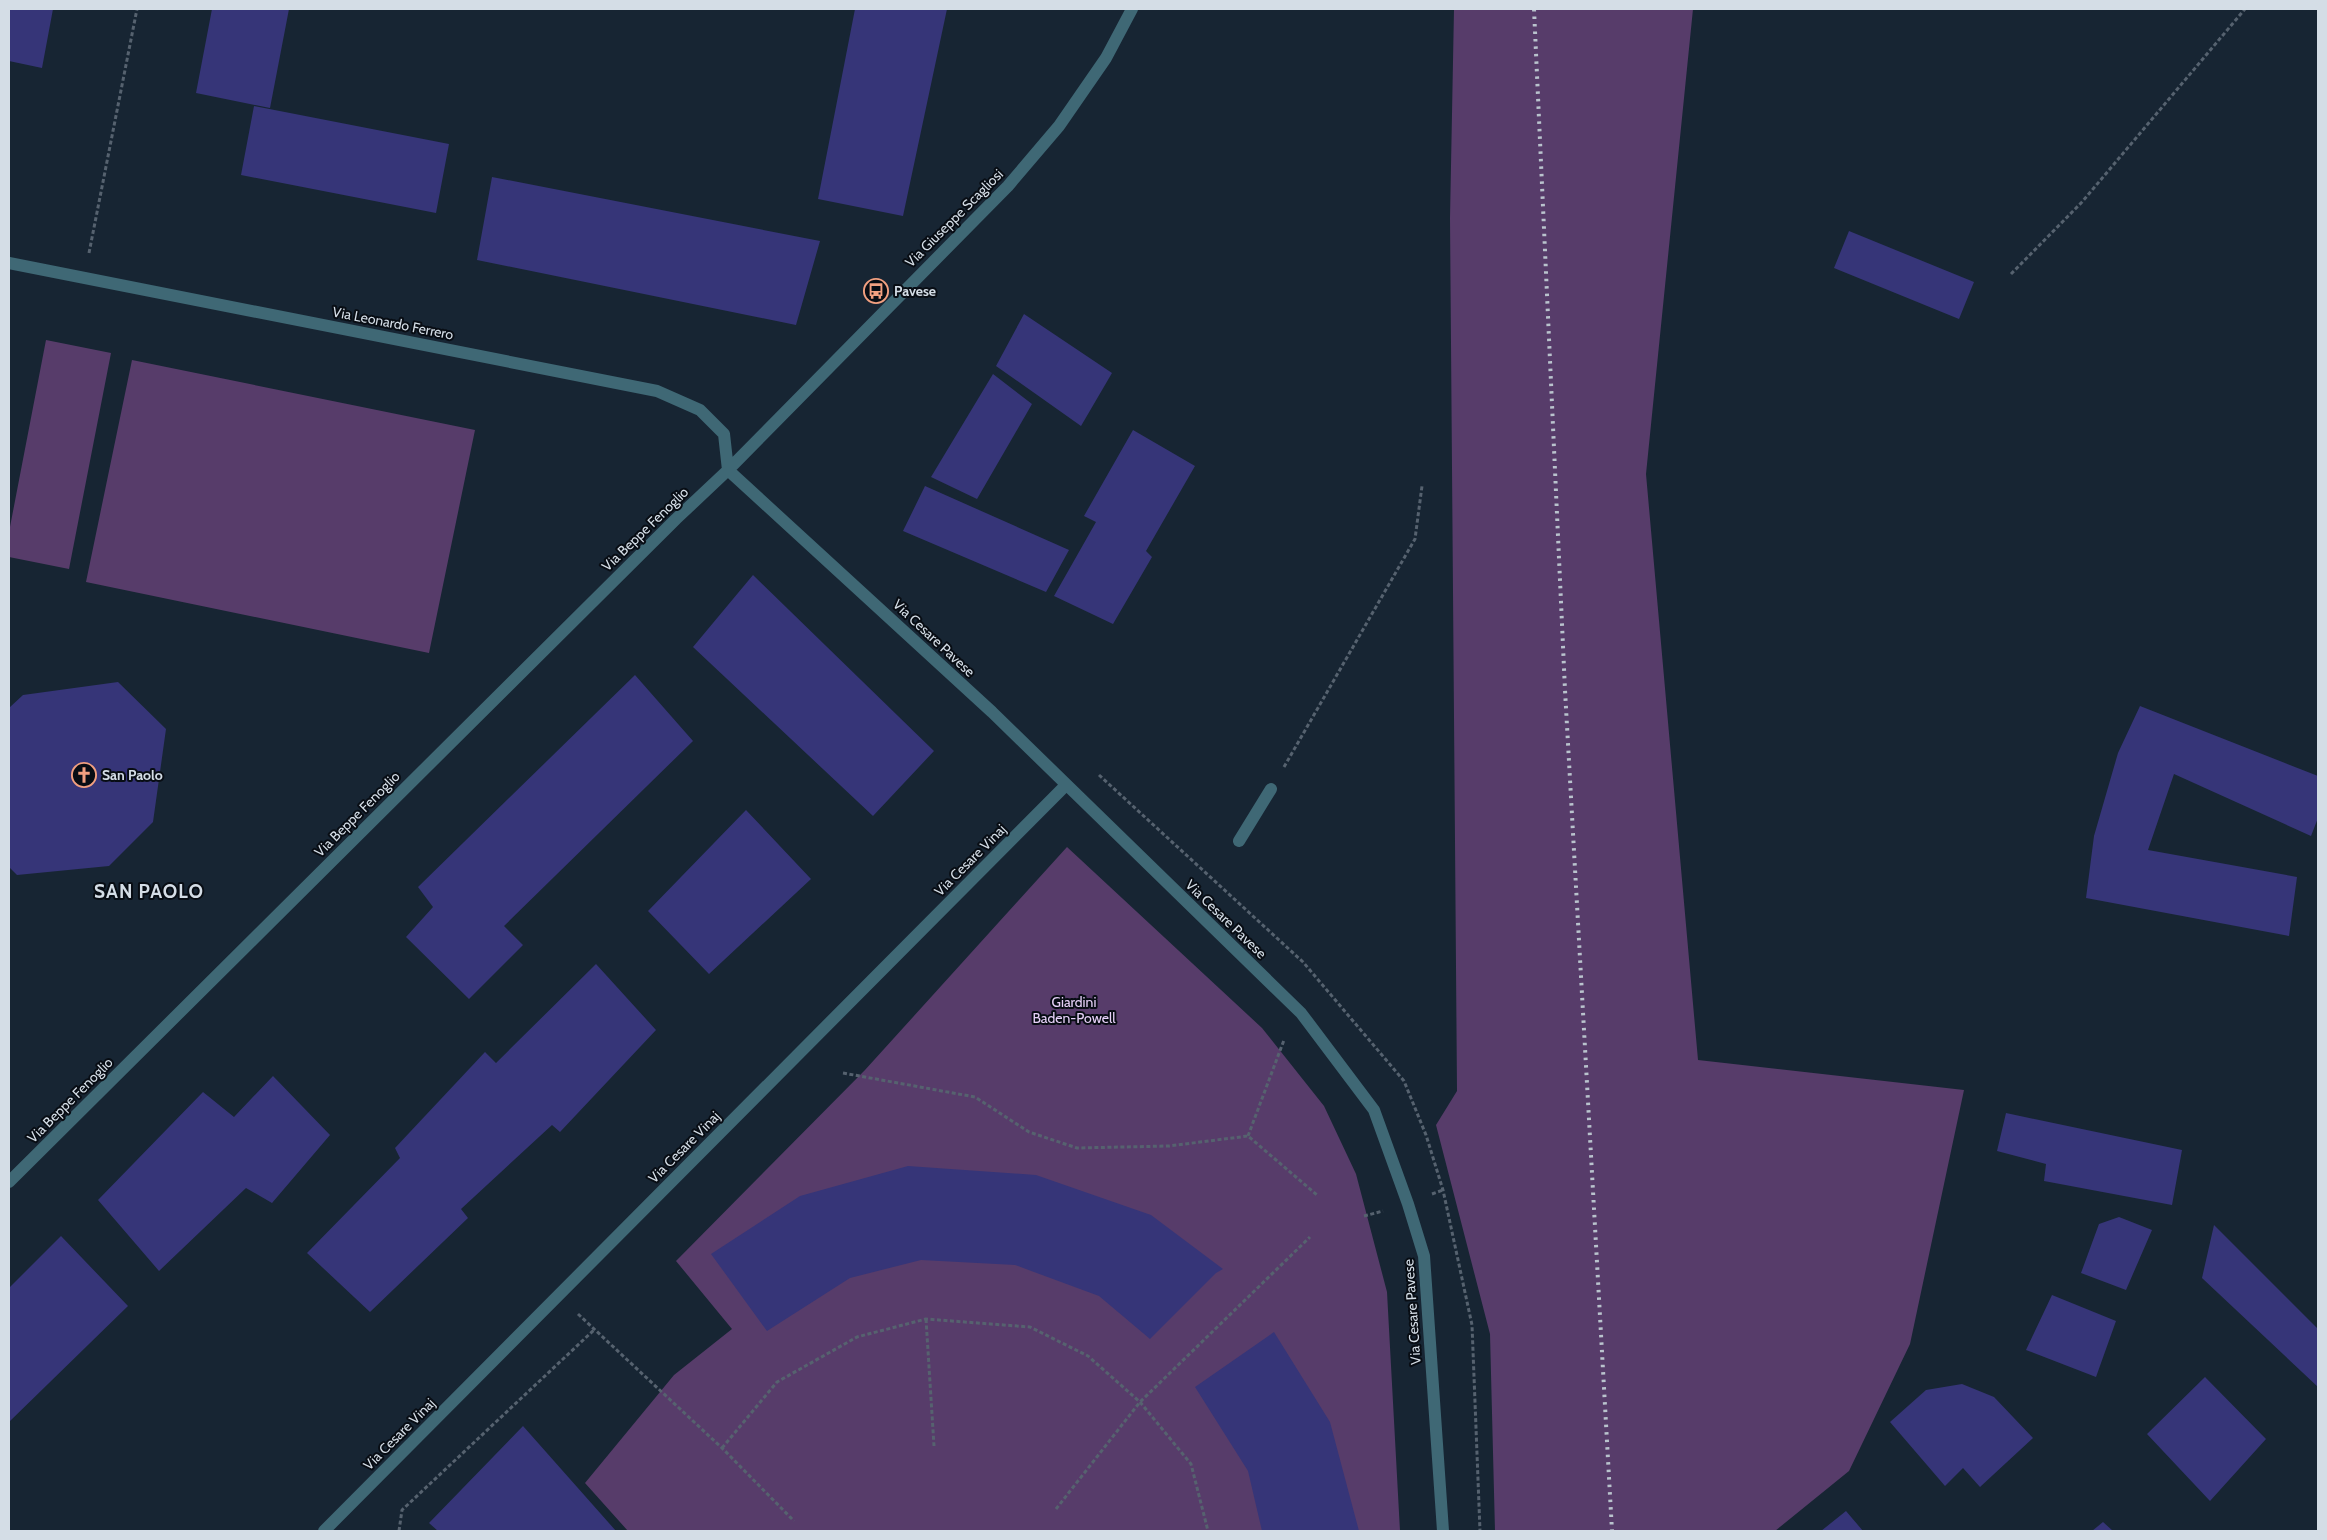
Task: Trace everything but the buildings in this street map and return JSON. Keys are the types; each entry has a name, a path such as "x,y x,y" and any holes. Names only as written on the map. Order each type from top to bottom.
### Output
{"street":[{"name":"Via Giuseppe Scagliosi","path":"728,470 1008,186 1064,119 1106,58 1132,9"},
{"name":"Via Leonardo Ferrero","path":"9,263 657,391 700,410 724,434 728,470"},
{"name":"Via Cesare Pavese","path":"728,470 992,712 1301,1013 1374,1110 1408,1204 1424,1256 1443,1531"},
{"name":"Via Beppe Fenoglio","path":"9,1182 676,518 728,470"},
{"name":"Via Cesare Vinaj","path":"324,1531 1066,785"},
{"path":"1239,841 1271,789"}],"path":[{"path":"84,278 137,9"},
{"path":"2010,274 2082,202 2245,9"},
{"path":"1271,789 1415,538 1422,486"},
{"path":"1248,1136 1284,1040"},
{"path":"843,1073 975,1098 1029,1132 1078,1148 1169,1146 1248,1136 1317,1195"},
{"path":"1056,1509 1140,1402 1310,1236"},
{"path":"558,1295 722,1448 794,1521"},
{"path":"926,1319 934,1446"},
{"path":"722,1448 777,1382 857,1337 926,1319 1030,1327 1088,1356 1140,1402 1191,1464 1208,1531"},
{"path":"399,1531 402,1510 594,1330"}],"green space":[{"path":"1454,9 1693,9 1646,474 1698,1060 1964,1090 1910,1344 1849,1471 1775,1531 1495,1531 1490,1334 1436,1125 1457,1091 1450,218"},
{"path":"46,340 111,353 69,569 9,557 9,532"},
{"path":"132,360 475,430 429,653 86,582"},
{"name":"Giardini Baden-Powell","path":"1067,847 1262,1028 1324,1106 1356,1174 1387,1292 1400,1531 628,1531 585,1483 674,1375 732,1329 676,1261 865,1070"}],"railway":[{"path":"1534,9 1565,690 1612,1531"}],"place":[{"name":"Pavese","path":"876,291"},
{"name":"San Paolo","path":"84,775"}],"district":[{"name":"SAN PAOLO","path":"149,891"}]}
